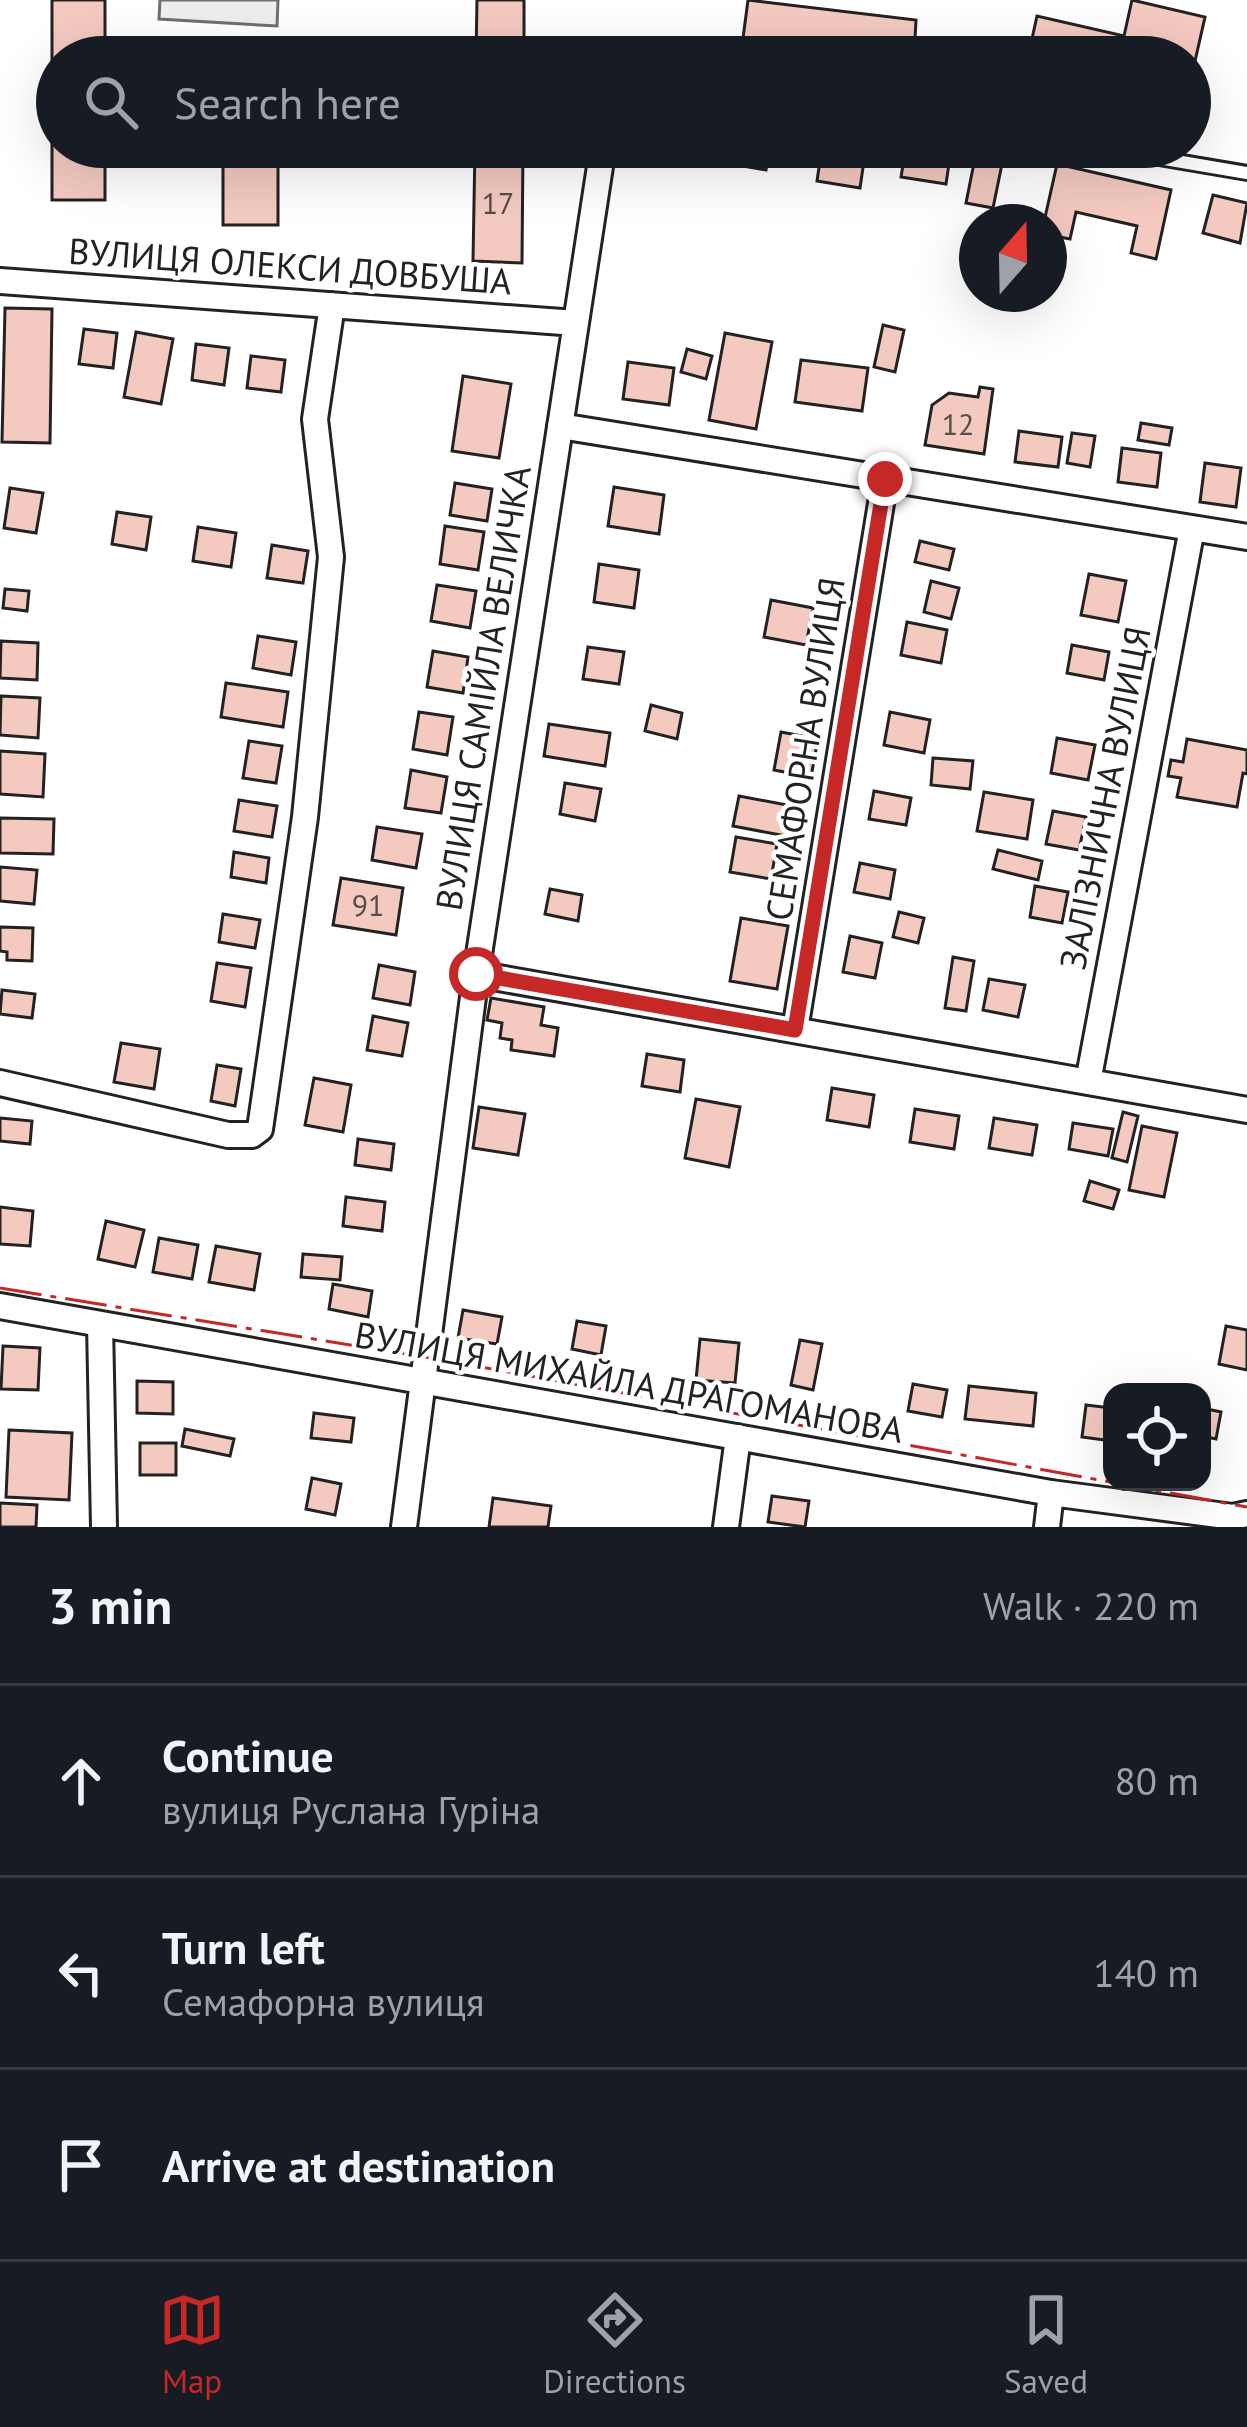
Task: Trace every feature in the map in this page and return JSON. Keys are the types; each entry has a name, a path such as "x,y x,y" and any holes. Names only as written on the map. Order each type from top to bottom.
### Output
{"street":[{"name":"ВУЛИЦЯ САМІЙЛА ВЕЛИЧКА","path":"404,1527 476,974 600,168"},
{"name":"ВУЛИЦЯ ОЛЕКСИ ДОВБУША","path":"0,281 576,323"},
{"path":"0,1083 228,1135 260,1129 304,818 331,557 315,418 332,305"},
{"path":"560,426 1247,537"},
{"name":"СЕМАФОРНА ВУЛИЦЯ","path":"795,1030 885,479"},
{"name":"ЗАЛІЗНИЧНА ВУЛИЦЯ","path":"1088,1082 1192,528"},
{"path":"476,974 1247,1110"},
{"name":"ВУЛИЦЯ МИХАЙЛА ДРАГОМАНОВА","path":"0,1306 1051,1493 1233,1517 1247,1514"},
{"path":"100,1324 104,1527"},
{"path":"726,1527 738,1437"},
{"path":"1046,1527 1051,1493"}],"lane":[{"path":"1211,167 1247,173"}],"shaded area":[{"path":"160,0 278,0 277,26 159,19"}],"building":[{"path":"52,0 105,0 105,36 52,36"},
{"path":"477,0 524,0 524,36 476,36"},
{"path":"748,0 916,20 915,36 743,36"},
{"path":"1132,0 1205,17 1201,36 1124,36"},
{"path":"1037,16 1124,36 1033,36"},
{"path":"52,168 105,168 105,200 52,200"},
{"path":"223,168 278,168 278,225 223,225"},
{"path":"475,168 523,168 522,263 473,261"},
{"path":"819,168 863,168 860,188 817,181"},
{"path":"902,168 948,168 946,184 901,177"},
{"path":"973,168 1001,168 994,204 966,203"},
{"path":"1056,168 1171,190 1156,259 1131,253 1137,226 1076,212 1070,239 1067,204 1048,204"},
{"path":"1213,195 1247,203 1240,243 1203,233"},
{"path":"5,308 52,309 50,443 2,442"},
{"path":"883,325 904,330 895,372 874,367"},
{"path":"84,329 117,333 113,368 79,364"},
{"path":"136,332 173,339 161,404 124,397"},
{"path":"725,333 772,342 756,429 709,420"},
{"path":"196,344 229,348 224,385 192,380"},
{"path":"687,349 712,356 706,379 681,372"},
{"path":"251,356 285,360 281,392 247,388"},
{"path":"801,360 868,368 862,411 795,402"},
{"path":"628,362 674,368 669,405 623,399"},
{"path":"463,376 511,384 499,458 452,451"},
{"path":"980,387 993,389 984,454 925,445 932,405 949,393 978,397"},
{"path":"1141,423 1172,428 1169,445 1138,440"},
{"path":"1019,431 1062,437 1058,467 1015,462"},
{"path":"1072,433 1095,436 1090,467 1067,463"},
{"path":"1122,448 1161,453 1157,487 1118,482"},
{"path":"1205,463 1241,468 1236,507 1200,502"},
{"path":"455,483 492,489 487,521 450,515"},
{"path":"614,487 664,495 659,534 608,526"},
{"path":"10,488 43,493 36,533 4,528"},
{"path":"117,512 151,517 146,550 112,544"},
{"path":"445,526 484,532 478,570 440,564"},
{"path":"198,527 236,533 231,567 193,561"},
{"path":"920,541 954,549 949,570 915,562"},
{"path":"272,545 308,551 303,583 267,578"},
{"path":"599,564 639,570 634,608 594,602"},
{"path":"1089,574 1126,581 1118,622 1081,615"},
{"path":"931,581 959,588 951,619 924,612"},
{"path":"437,585 476,591 470,628 431,621"},
{"path":"5,589 29,591 27,611 3,608"},
{"path":"771,600 813,608 806,645 764,637"},
{"path":"907,622 947,630 941,663 901,655"},
{"path":"258,636 296,642 291,675 253,668"},
{"path":"1,641 38,643 37,680 0,678"},
{"path":"1072,645 1109,652 1104,680 1067,673"},
{"path":"588,647 624,652 619,684 583,679"},
{"path":"433,651 468,657 463,693 427,687"},
{"path":"226,683 288,692 283,727 221,717"},
{"path":"1,696 40,698 38,738 0,735"},
{"path":"651,705 682,713 677,739 645,731"},
{"path":"419,712 453,717 447,755 413,749"},
{"path":"890,712 930,720 924,753 884,745"},
{"path":"549,724 610,733 605,766 544,756"},
{"path":"781,732 818,739 811,777 774,770"},
{"path":"1057,738 1095,745 1088,780 1051,773"},
{"path":"1187,739 1247,750 1247,774 1243,773 1237,807 1177,797 1181,778 1168,776 1171,760 1183,762"},
{"path":"249,741 282,746 276,783 243,778"},
{"path":"0,751 45,754 43,797 0,794"},
{"path":"933,758 973,761 970,789 931,785"},
{"path":"411,770 447,777 441,813 405,808"},
{"path":"565,783 601,789 595,821 560,814"},
{"path":"874,791 911,798 906,825 869,819"},
{"path":"984,792 1033,800 1027,839 977,831"},
{"path":"739,796 792,806 786,836 733,826"},
{"path":"239,800 277,806 272,837 234,831"},
{"path":"1053,811 1086,817 1079,850 1046,844"},
{"path":"0,818 54,819 53,854 0,853"},
{"path":"377,827 422,834 416,868 372,860"},
{"path":"736,837 777,844 771,879 730,872"},
{"path":"998,850 1042,861 1038,880 993,869"},
{"path":"234,852 269,858 266,883 231,877"},
{"path":"860,863 895,870 890,899 854,892"},
{"path":"0,867 37,870 34,904 0,901"},
{"path":"341,878 403,888 396,935 333,925"},
{"path":"1035,886 1068,892 1062,923 1030,917"},
{"path":"550,889 582,895 578,921 545,914"},
{"path":"899,912 924,918 918,943 893,937"},
{"path":"223,914 260,920 255,948 219,942"},
{"path":"741,918 788,926 777,989 730,981"},
{"path":"0,927 33,928 32,961 7,960 7,952 0,951"},
{"path":"850,936 882,943 875,978 843,972"},
{"path":"953,957 974,961 966,1011 945,1008"},
{"path":"217,963 251,968 245,1007 211,1001"},
{"path":"379,965 415,972 410,1005 373,998"},
{"path":"989,979 1025,985 1018,1017 983,1010"},
{"path":"2,990 35,994 32,1018 0,1014"},
{"path":"491,998 544,1007 541,1025 558,1028 554,1056 511,1050 512,1040 500,1038 502,1023 487,1020"},
{"path":"373,1016 408,1023 402,1056 367,1050"},
{"path":"121,1043 160,1049 154,1089 114,1082"},
{"path":"647,1054 684,1060 680,1092 642,1086"},
{"path":"217,1065 241,1069 235,1106 211,1101"},
{"path":"314,1078 351,1085 343,1132 305,1125"},
{"path":"832,1088 874,1095 869,1127 827,1120"},
{"path":"696,1099 740,1107 729,1167 685,1158"},
{"path":"479,1107 525,1114 518,1155 473,1148"},
{"path":"915,1109 959,1116 954,1149 910,1142"},
{"path":"1123,1112 1138,1116 1127,1162 1112,1158"},
{"path":"0,1118 32,1121 30,1144 0,1141"},
{"path":"994,1118 1037,1125 1032,1155 989,1148"},
{"path":"1073,1123 1113,1129 1108,1156 1069,1149"},
{"path":"1142,1126 1177,1133 1164,1197 1129,1190"},
{"path":"358,1139 394,1144 391,1170 355,1165"},
{"path":"1090,1181 1119,1190 1113,1209 1084,1201"},
{"path":"346,1197 385,1202 382,1231 343,1226"},
{"path":"0,1207 33,1211 30,1246 0,1244"},
{"path":"106,1221 144,1230 135,1267 98,1259"},
{"path":"159,1238 198,1245 192,1279 153,1272"},
{"path":"216,1246 260,1254 254,1290 209,1282"},
{"path":"303,1254 342,1257 340,1280 301,1277"},
{"path":"333,1284 372,1291 368,1317 329,1309"},
{"path":"463,1310 502,1317 497,1344 458,1338"},
{"path":"577,1321 606,1326 601,1355 572,1349"},
{"path":"1226,1326 1247,1330 1247,1370 1219,1364"},
{"path":"700,1339 739,1343 735,1383 696,1380"},
{"path":"800,1340 822,1344 813,1390 791,1385"},
{"path":"3,1346 40,1348 38,1390 1,1389"},
{"path":"137,1381 173,1382 173,1414 137,1413"},
{"path":"913,1384 947,1390 942,1417 908,1411"},
{"path":"969,1386 1036,1393 1033,1426 965,1419"},
{"path":"1086,1405 1103,1407 1103,1440 1082,1437"},
{"path":"1211,1410 1221,1412 1216,1439 1211,1438"},
{"path":"314,1413 354,1418 351,1442 311,1438"},
{"path":"185,1429 234,1439 230,1456 182,1446"},
{"path":"9,1430 72,1433 69,1500 6,1497"},
{"path":"140,1443 176,1443 176,1475 140,1475"},
{"path":"312,1478 341,1484 335,1515 306,1509"},
{"path":"772,1496 809,1501 805,1527 768,1522"},
{"path":"493,1498 551,1506 548,1527 489,1527"},
{"path":"0,1503 37,1505 36,1527 0,1527"}],"power":[{"path":"0,1288 443,1360 1247,1507"}],"route":[{"path":"476,974 795,1030 885,479"}]}
